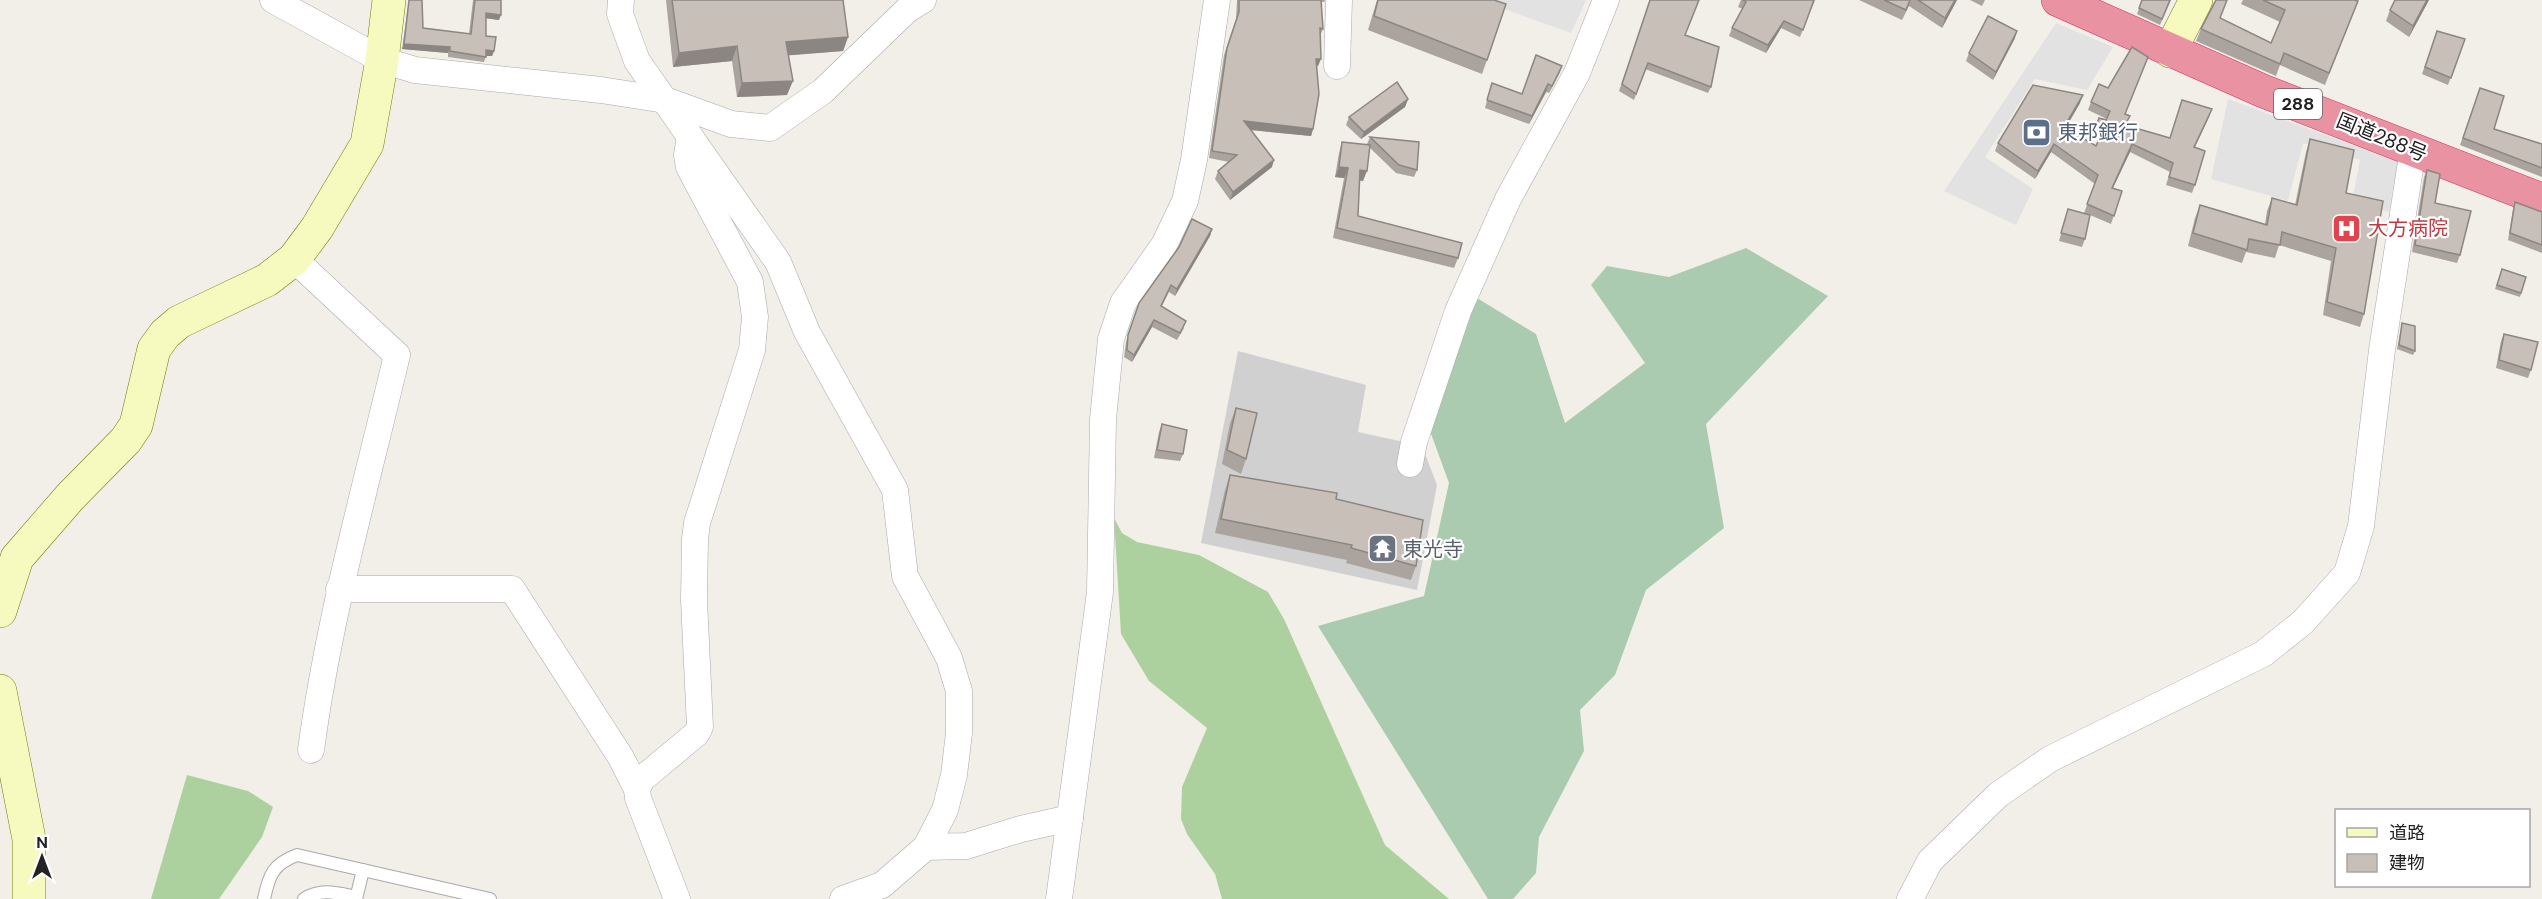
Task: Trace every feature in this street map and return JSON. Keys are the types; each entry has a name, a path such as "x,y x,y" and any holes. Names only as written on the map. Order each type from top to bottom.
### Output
{"highway":[{"name":"国道288号","path":"2058,0 2263,91 2542,200"}],"street":[{"path":"273,0 382,60 416,70 601,90 665,100 731,123 770,128 823,91 907,10 923,0"},
{"path":"0,611 17,558 70,496 126,440 136,425 154,349 165,334 179,322 267,280 294,259 317,228 367,144 382,60 389,0"},
{"path":"621,0 620,14 637,61 778,262 807,332 895,490 905,576 949,658 959,691 959,733 954,775 945,810 926,847 882,885 843,899"},
{"path":"1059,899 1100,592 1103,419 1111,339 1123,303 1164,245 1185,201 1194,160 1217,0"},
{"path":"1336,66 1339,0"},
{"path":"1410,464 1414,442 1458,311 1508,199 1577,73 1606,0"},
{"path":"2170,51 2196,0"},
{"path":"637,789 642,779 696,734 700,727 694,600 694,539 697,523 752,350 754,334 755,317 750,282 689,167 687,155 690,136"},
{"path":"1910,899 1930,861 1998,795 2050,759 2263,654 2303,622 2347,573 2361,526 2382,350 2413,149"},
{"path":"294,259 397,355 339,589 318,698 311,750"},
{"path":"339,589 512,589 620,756 637,789 638,798 677,899"},
{"path":"0,691 29,839 29,899"},
{"path":"926,847 966,846 1021,829 1070,818"}],"lane":[{"path":"264,899 268,879 281,861 297,855 363,870 447,894 490,899"},
{"path":"304,899 313,893 322,891 356,898 363,870"}],"shaded area":[{"path":"1479,0 1586,0 1571,33"},
{"path":"2056,23 2113,47 2087,90 2035,79 1985,157 2033,189 2016,225 1944,191"},
{"path":"2228,99 2398,162 2389,212 2352,201 2360,160 2303,143 2288,201 2211,179"},
{"path":"1238,351 1366,385 1358,432 1422,446 1437,485 1417,590 1201,543"}],"green space":[{"path":"1746,248 1828,296 1706,424 1724,528 1646,590 1615,675 1580,710 1584,751 1539,837 1536,873 1513,899 1488,899 1318,626 1424,596 1449,483 1430,431 1477,298 1536,334 1565,423 1645,363 1591,285 1607,266 1669,277"},
{"path":"1114,518 1122,533 1137,542 1199,555 1268,592 1284,619 1385,845 1449,899 1222,899 1215,874 1187,834 1181,819 1182,787 1207,728 1149,681 1121,634"},
{"path":"187,775 248,791 273,807 262,837 219,899 151,899"}],"building":[{"path":"409,0 422,0 423,28 471,34 475,0 501,0 501,15 486,13 486,36 496,37 494,51 486,50 486,57 450,51 450,47 404,44"},
{"path":"672,0 843,0 848,37 786,42 793,81 742,83 737,46 679,53"},
{"path":"1239,0 1321,0 1323,29 1320,28 1321,59 1316,59 1319,94 1313,129 1244,121 1274,160 1233,192 1218,171 1237,155 1212,151 1227,48 1239,12"},
{"path":"1378,0 1494,0 1506,4 1487,60 1374,16"},
{"path":"1650,0 1699,0 1685,35 1719,47 1711,87 1648,63 1636,94 1622,84"},
{"path":"1743,0 1814,0 1803,30 1784,21 1768,45 1732,28 1746,2"},
{"path":"1884,0 1910,0 1906,10"},
{"path":"1918,0 1955,0 1945,18"},
{"path":"2142,0 2170,0 2162,19 2139,8"},
{"path":"2216,0 2227,0 2220,18 2271,43 2285,10 2263,0 2358,1 2329,73 2284,53 2280,64 2201,29"},
{"path":"2395,0 2427,0 2413,26 2390,10"},
{"path":"1988,16 2017,31 1996,72 1969,53"},
{"path":"2437,31 2465,39 2451,78 2425,67"},
{"path":"2132,47 2148,57 2125,114 2130,116 2125,125 2170,138 2182,100 2212,109 2194,147 2205,151 2195,185 2169,177 2173,163 2132,144 2112,188 2122,191 2114,216 2087,204 2098,175 2054,144 2038,171 1998,143 2033,85 2083,95 2064,127 2096,146 2103,130 2096,126 2099,118 2106,120 2110,111 2091,102 2099,84 2108,88"},
{"path":"1536,55 1562,66 1552,86 1548,84 1532,116 1487,100 1492,83 1522,94"},
{"path":"1397,82 1408,99 1364,132 1349,117"},
{"path":"2480,88 2504,96 2494,129 2542,144 2542,168 2463,138"},
{"path":"1370,137 1419,142 1417,170 1399,165"},
{"path":"2310,139 2354,150 2346,193 2383,201 2364,314 2327,302 2336,248 2282,232 2280,245 2249,239 2247,250 2193,233 2200,205 2267,225 2272,198 2297,205"},
{"path":"1342,142 1370,145 1367,171 1360,170 1358,216 1462,243 1458,258 1337,228 1348,168 1339,167"},
{"path":"2427,170 2440,174 2435,203 2471,211 2460,255 2415,245"},
{"path":"2515,202 2542,212 2542,245 2510,233"},
{"path":"2068,209 2090,215 2085,239 2061,233"},
{"path":"1192,219 1212,229 1177,289 1171,285 1161,306 1186,321 1180,333 1154,320 1134,355 1127,350 1128,335 1139,303 1179,247"},
{"path":"2502,269 2526,277 2521,293 2497,285"},
{"path":"2402,323 2415,326 2415,351 2399,345"},
{"path":"2504,334 2538,342 2531,370 2499,360"},
{"path":"1236,408 1257,413 1246,459 1227,450"},
{"path":"1162,424 1187,430 1183,454 1157,450"},
{"path":"1230,475 1337,493 1336,499 1423,520 1416,566 1351,548 1352,545 1221,519"}],"place":[{"name":"東邦銀行","path":"2037,132"},
{"name":"大方病院","path":"2347,228"},
{"name":"東光寺","path":"1382,549"}]}
